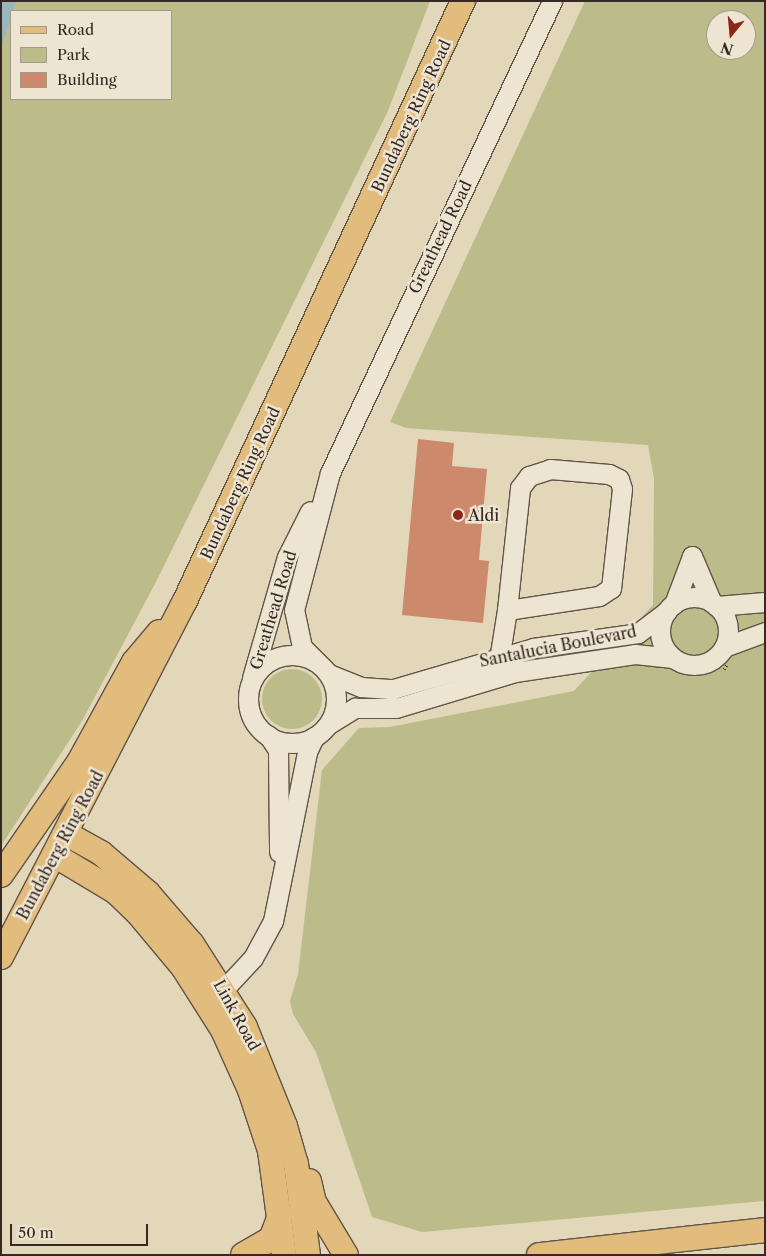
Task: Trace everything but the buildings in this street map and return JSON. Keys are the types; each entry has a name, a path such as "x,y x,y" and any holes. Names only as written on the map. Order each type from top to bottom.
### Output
{"main road":[{"name":"Bundaberg Ring Road","path":"1,957 56,856 185,601 463,1"},
{"path":"1,875 79,762 134,662 185,601"},
{"name":"Link Road","path":"67,834 101,853 148,892 215,995 277,1097 296,1164 308,1255"},
{"name":"Link Road","path":"56,856 123,899 215,995 261,1121 281,1214 284,1255"},
{"path":"277,1097 299,1136 314,1202 346,1255"},
{"path":"243,1255 271,1239 281,1214"},
{"path":"539,1255 765,1230"}],"street":[{"name":"Greathead Road","path":"279,894 278,750 268,735 252,718 248,694 287,557 330,473 552,1"},
{"path":"496,677 507,610 523,482 535,472 550,468 610,474 619,479 622,489 608,592 507,610"},
{"name":"Greathead Road","path":"215,995 266,938 279,894 307,752 314,737 329,724 336,699 324,669 302,647 294,610 330,473"},
{"path":"724,647 728,629 714,604 692,552 670,608 662,641 673,658 688,665 705,664 724,647 765,632"},
{"path":"670,608 695,598 714,604 765,602"},
{"name":"Santalucia Boulevard","path":"324,669 361,687 393,690 500,656 638,633 670,608"},
{"name":"Santalucia Boulevard","path":"329,724 355,708 396,708 496,677 635,654 673,658"},
{"name":"Greathead Road","path":"248,694 262,667 274,659 289,655 324,669"},
{"name":"Greathead Road","path":"268,735 291,743 314,737"}],"green space":[{"path":"1,1 430,1 388,111 157,580 82,721 1,846"},
{"path":"585,1 765,1 765,1201 422,1232 372,1217 316,1052 293,1014 290,1001 298,974 322,770 359,728 390,727 574,691 653,605 654,479 648,445 406,428 390,422"},
{"path":"286,669 298,669 309,674 317,682 322,693 320,711 309,724 298,729 286,729 275,724 267,716 262,705 262,693 267,682 275,674"}],"water":[{"path":"1,1 17,1 14,10 10,10 10,22 1,48"}],"place":[{"name":"Aldi","path":"458,515"}]}
